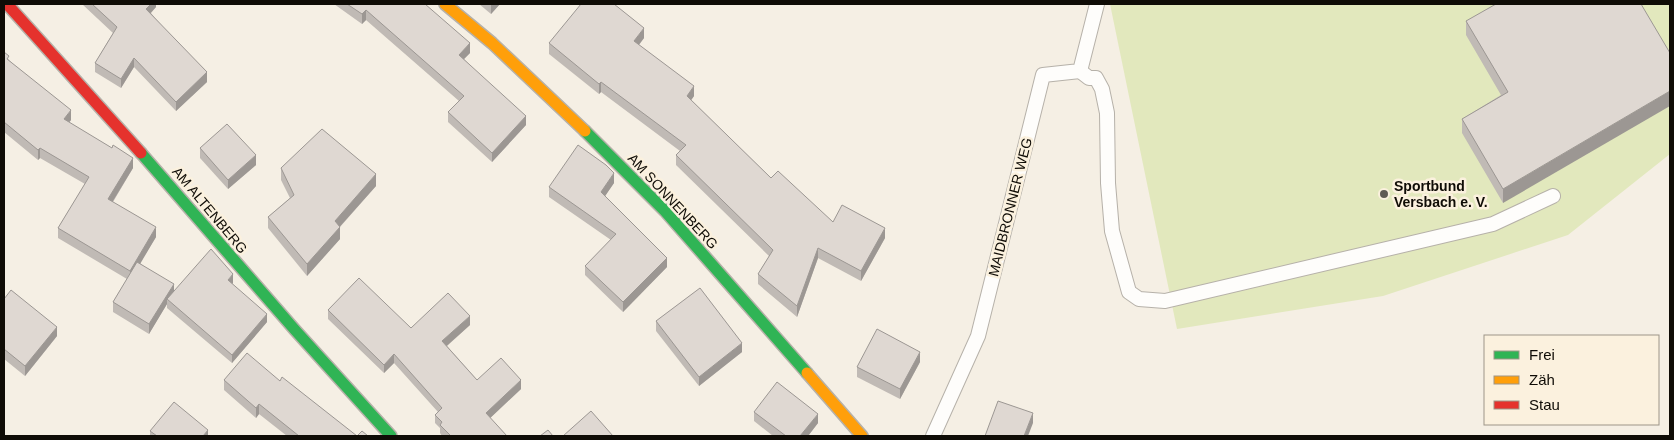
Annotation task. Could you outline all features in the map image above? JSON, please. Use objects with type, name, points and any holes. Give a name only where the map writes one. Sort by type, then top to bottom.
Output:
[{"type":"street","name":"AM ALTENBERG","points":[[7,4],[110,117],[233,260],[391,436]]},
{"type":"street","name":"AM SONNENBERG","points":[[445,4],[492,43],[579,125],[665,211],[862,436]]},
{"type":"lane","points":[[1097,4],[1080,71],[1089,78],[1096,78],[1102,90],[1107,112],[1108,183],[1112,231],[1129,292],[1139,299],[1165,301],[1493,224],[1553,196]]},
{"type":"lane","name":"MAIDBRONNER WEG","points":[[933,436],[978,336],[1043,75],[1080,71]]},
{"type":"green space","name":"Sportbund Versbach e. V.","points":[[1110,4],[1670,4],[1670,154],[1568,235],[1383,296],[1177,329]]},
{"type":"building","points":[[92,4],[151,4],[146,9],[207,72],[176,102],[134,58],[121,79],[95,63],[117,27]]},
{"type":"building","points":[[347,4],[425,4],[470,43],[459,55],[526,116],[492,153],[448,112],[464,96],[366,10],[362,14]]},
{"type":"building","points":[[581,4],[614,4],[644,28],[634,41],[694,86],[687,96],[771,178],[778,171],[833,222],[842,205],[885,228],[861,271],[818,248],[797,306],[758,274],[773,250],[676,155],[686,145],[601,82],[599,84],[549,43]]},
{"type":"building","points":[[1496,4],[1641,4],[1670,53],[1670,91],[1503,189],[1462,119],[1508,92],[1466,21]]},
{"type":"building","points":[[4,52],[9,56],[7,59],[71,110],[64,119],[112,148],[113,145],[133,158],[108,199],[156,227],[130,271],[58,228],[89,177],[40,148],[38,150],[4,122]]},
{"type":"building","points":[[227,124],[256,155],[228,180],[200,148]]},
{"type":"building","points":[[322,129],[376,174],[335,221],[340,227],[307,264],[268,217],[294,195],[281,168]]},
{"type":"building","points":[[578,145],[614,173],[601,192],[667,258],[623,302],[585,266],[616,234],[549,187]]},
{"type":"building","points":[[211,249],[233,274],[228,280],[267,314],[232,355],[167,299]]},
{"type":"building","points":[[137,262],[174,284],[149,324],[113,302]]},
{"type":"building","points":[[359,278],[411,328],[448,293],[470,316],[442,341],[477,380],[501,358],[521,380],[486,413],[507,436],[451,436],[440,425],[442,422],[435,415],[442,408],[394,354],[384,365],[328,310]]},
{"type":"building","points":[[700,288],[742,343],[699,377],[656,321]]},
{"type":"building","points":[[11,290],[57,327],[25,366],[4,349],[4,299]]},
{"type":"building","points":[[877,329],[920,352],[900,389],[857,367]]},
{"type":"building","points":[[247,353],[280,381],[282,377],[357,436],[299,436],[259,404],[256,408],[224,380]]},
{"type":"building","points":[[777,382],[818,414],[800,436],[786,436],[754,412]]},
{"type":"building","points":[[998,401],[1033,413],[1024,436],[985,436]]},
{"type":"building","points":[[174,402],[208,430],[203,436],[157,436],[150,431]]},
{"type":"building","points":[[591,411],[613,436],[563,436]]},
{"type":"building","points":[[548,430],[553,436],[540,436]]},
{"type":"building","points":[[362,431],[368,436],[357,436]]},
{"type":"traffic: fast","points":[[585,131],[665,211],[807,373]]},
{"type":"traffic: fast","points":[[141,153],[295,330],[391,436]]},
{"type":"traffic: slow","points":[[445,4],[492,43],[585,131]]},
{"type":"traffic: slow","points":[[807,373],[862,436]]},
{"type":"traffic: jam","points":[[7,4],[141,153]]},
{"type":"place","name":"Sportbund Versbach e. V.","points":[[1384,194]]}]
